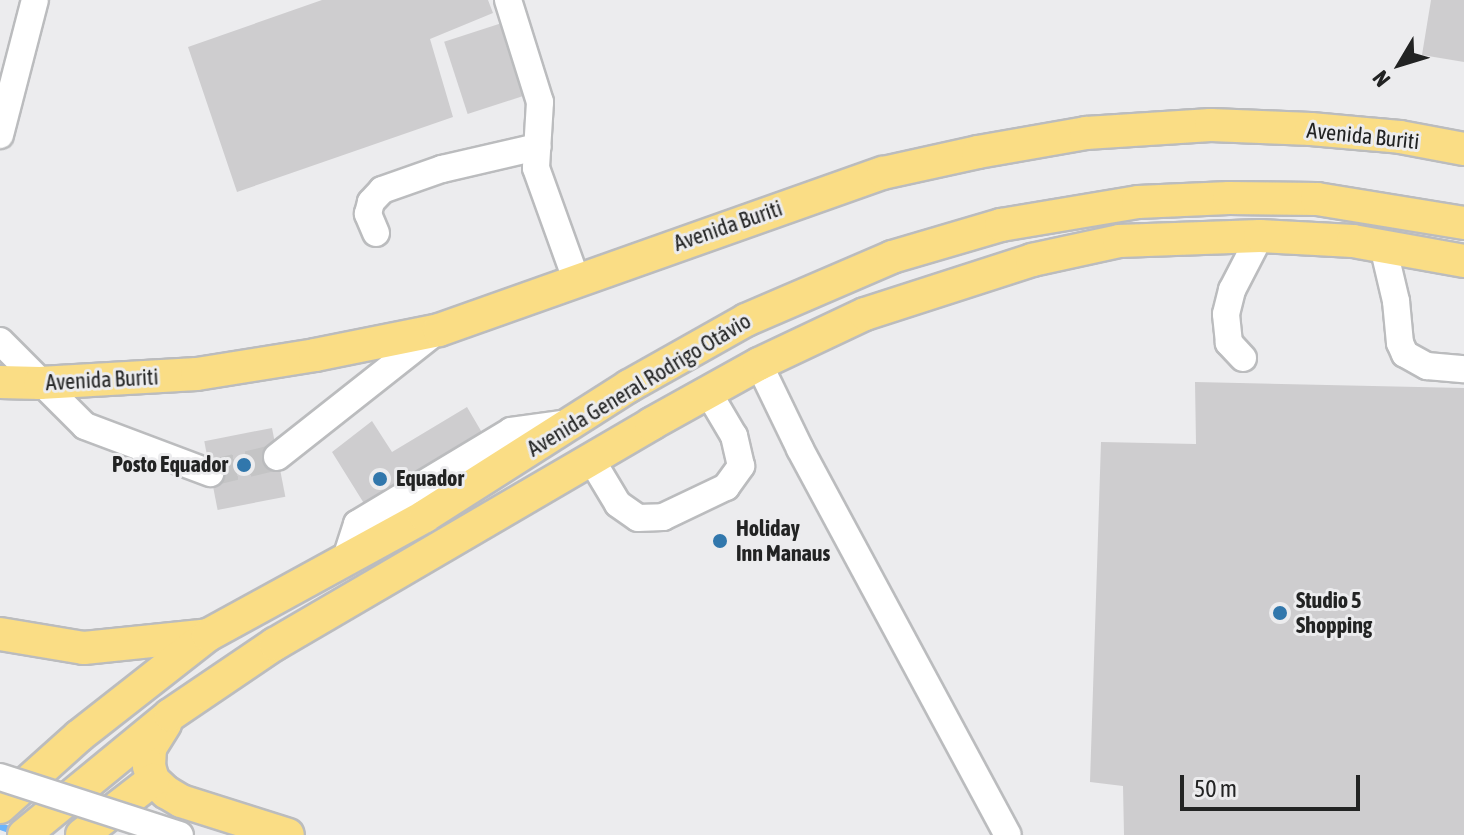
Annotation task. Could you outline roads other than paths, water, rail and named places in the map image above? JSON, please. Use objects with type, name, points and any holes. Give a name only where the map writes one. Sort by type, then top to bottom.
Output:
[{"type":"main road","name":"Avenida Buriti","points":[[0,382],[40,383],[197,374],[439,330],[883,173],[1086,133],[1211,125],[1311,129],[1400,137],[1464,149]]},
{"type":"main road","name":"Avenida General Rodrigo Otávio","points":[[4,793],[208,635],[425,516],[629,386],[746,320],[892,257],[1001,225],[1138,202],[1229,198],[1317,199],[1464,223]]},
{"type":"main road","name":"Avenida General Rodrigo Otávio","points":[[24,835],[170,715],[275,644],[708,392],[865,314],[1032,260],[1119,241],[1260,236],[1383,246],[1464,261]]},
{"type":"main road","points":[[0,634],[84,648],[208,635]]},
{"type":"main road","points":[[170,715],[150,748],[153,780],[181,801],[288,835]]},
{"type":"main road","points":[[92,826],[153,780]]},
{"type":"street","points":[[0,135],[35,0]]},
{"type":"street","points":[[508,0],[540,102],[536,168],[577,282]]},
{"type":"street","points":[[376,233],[368,214],[371,202],[382,190],[442,169],[537,147]]},
{"type":"street","points":[[1243,358],[1229,343],[1226,314],[1232,290],[1260,236]]},
{"type":"street","points":[[1383,246],[1396,301],[1400,343],[1405,354],[1427,366],[1464,369]]},
{"type":"street","points":[[277,457],[439,330]]},
{"type":"street","points":[[0,341],[85,426],[210,473]]},
{"type":"street","points":[[759,364],[800,449],[1008,835]]},
{"type":"street","points":[[591,459],[618,504],[638,518],[663,517],[726,487],[741,466],[734,436],[708,392]]},
{"type":"street","points":[[4,793],[180,835]]},
{"type":"waterway","points":[[0,826],[17,832]]},
{"type":"tunnel","points":[[210,473],[277,457]]},
{"type":"place","name":"Posto Equador","points":[[244,465]]},
{"type":"place","name":"Equador","points":[[380,479]]},
{"type":"place","name":"Holiday Inn Manaus","points":[[720,541]]},
{"type":"place","name":"Studio 5 Shopping","points":[[1280,613]]}]
